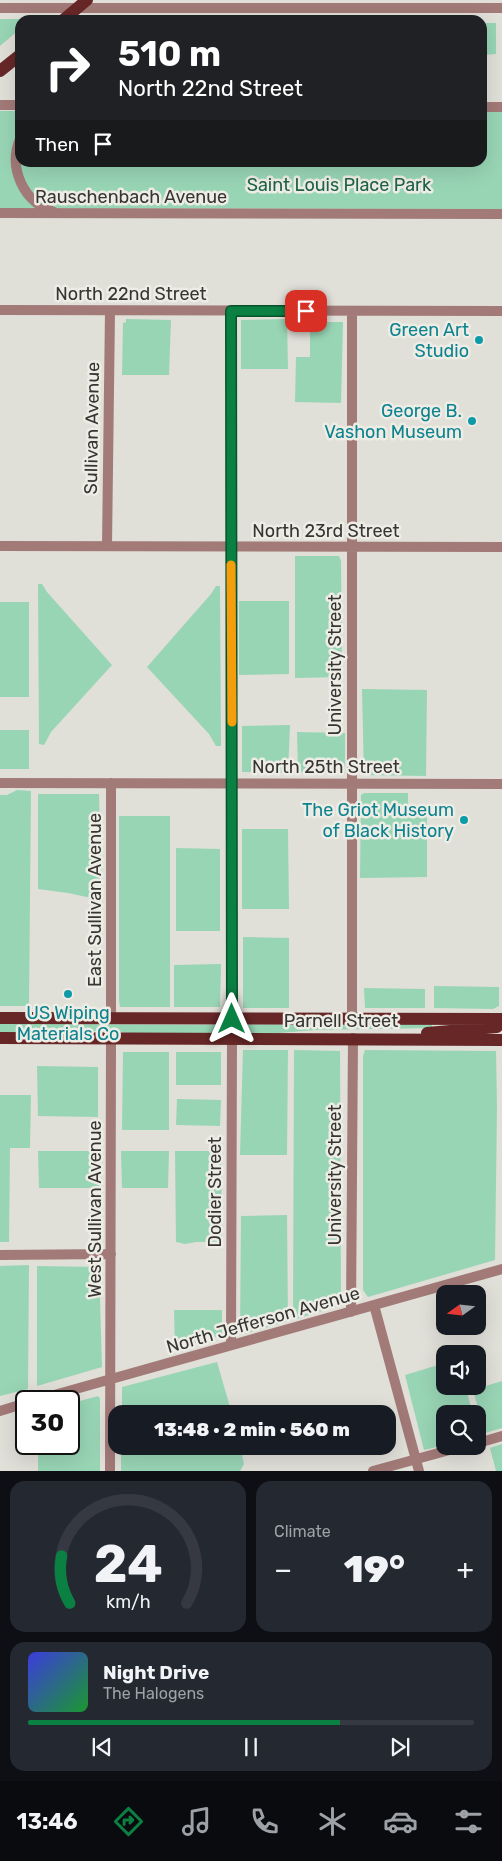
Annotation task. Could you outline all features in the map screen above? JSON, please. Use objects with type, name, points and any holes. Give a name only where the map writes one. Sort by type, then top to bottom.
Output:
[{"type":"main road","points":[[69,15],[82,4]]},
{"type":"main road","points":[[0,71],[15,59]]},
{"type":"main road","name":"Parnell Street","points":[[0,1018],[502,1020]]},
{"type":"main road","points":[[398,1038],[452,1030],[502,1027]]},
{"type":"main road","name":"Parnell Street","points":[[0,1038],[398,1038],[502,1040]]},
{"type":"street","points":[[0,8],[82,4],[358,4],[502,8]]},
{"type":"street","points":[[0,106],[15,105]]},
{"type":"street","points":[[487,107],[502,107]]},
{"type":"street","points":[[16,167],[20,182],[38,203],[58,213]]},
{"type":"street","name":"Rauschenbach Avenue","points":[[0,213],[502,214]]},
{"type":"street","name":"North 22nd Street","points":[[0,310],[502,311]]},
{"type":"street","name":"Sullivan Avenue","points":[[107,546],[110,310]]},
{"type":"street","points":[[231,311],[232,1019]]},
{"type":"street","name":"University Street","points":[[352,311],[352,1019]]},
{"type":"street","name":"North 23rd Street","points":[[0,546],[502,547]]},
{"type":"street","name":"North 25th Street","points":[[0,782],[502,784]]},
{"type":"street","name":"East Sullivan Avenue","points":[[111,783],[111,1018]]},
{"type":"street","name":"West Sullivan Avenue","points":[[111,1038],[111,1380]]},
{"type":"street","name":"Dodier Street","points":[[231,1345],[232,1038]]},
{"type":"street","name":"University Street","points":[[351,1312],[353,1038]]},
{"type":"street","points":[[0,1254],[111,1254]]},
{"type":"street","name":"North Jefferson Avenue","points":[[74,1390],[502,1269]]},
{"type":"street","points":[[374,1305],[419,1471]]},
{"type":"street","points":[[110,1471],[111,1380]]},
{"type":"street","points":[[0,1411],[15,1406]]},
{"type":"street","points":[[486,1441],[502,1436]]},
{"type":"street","points":[[373,1471],[436,1454]]},
{"type":"green space","points":[[0,19],[15,19],[15,33],[0,46]]},
{"type":"green space","points":[[487,23],[496,23],[496,54],[487,55]]},
{"type":"green space","name":"Saint Louis Place Park","points":[[0,111],[15,111],[15,167],[487,167],[487,112],[502,112],[502,209],[0,208]]},
{"type":"green space","points":[[126,319],[171,320],[169,375],[122,375],[123,323],[126,322]]},
{"type":"green space","points":[[287,319],[288,369],[241,369],[241,320]]},
{"type":"green space","points":[[310,322],[343,322],[341,403],[295,402],[296,357],[310,357]]},
{"type":"green space","points":[[295,556],[339,556],[341,561],[342,677],[295,678]]},
{"type":"green space","points":[[38,584],[42,584],[112,665],[51,732],[44,745],[39,744]]},
{"type":"green space","points":[[216,586],[220,586],[221,746],[216,746],[209,734],[147,667]]},
{"type":"green space","points":[[239,601],[289,601],[289,674],[239,675]]},
{"type":"green space","points":[[0,602],[29,602],[29,697],[0,697]]},
{"type":"green space","points":[[362,689],[427,690],[426,776],[364,775]]},
{"type":"green space","points":[[290,725],[288,773],[242,772],[242,726]]},
{"type":"green space","points":[[0,730],[29,730],[29,769],[0,769]]},
{"type":"green space","points":[[297,732],[345,733],[345,774],[298,772]]},
{"type":"green space","points":[[17,790],[31,791],[29,1004],[25,1006],[0,1006],[0,795],[7,795]]},
{"type":"green space","points":[[364,793],[408,793],[408,815],[427,816],[427,877],[360,878],[361,795]]},
{"type":"green space","points":[[38,794],[99,794],[100,881],[96,899],[38,889]]},
{"type":"green space","points":[[119,816],[170,816],[170,1007],[120,1007]]},
{"type":"green space","points":[[242,829],[288,829],[289,909],[242,909]]},
{"type":"green space","points":[[176,848],[220,849],[220,931],[176,931]]},
{"type":"green space","points":[[243,937],[289,938],[289,1008],[243,1008]]},
{"type":"green space","points":[[221,964],[220,1007],[174,1007],[174,965]]},
{"type":"green space","points":[[434,986],[499,987],[499,1006],[493,1009],[434,1008]]},
{"type":"green space","points":[[364,988],[425,989],[425,1008],[365,1008]]},
{"type":"green space","points":[[0,1023],[162,1025],[432,1024],[432,1028],[315,1030],[268,1034],[101,1031],[0,1033]]},
{"type":"green space","points":[[243,1050],[288,1050],[287,1155],[240,1155]]},
{"type":"green space","points":[[294,1050],[340,1051],[341,1305],[293,1320]]},
{"type":"green space","points":[[365,1050],[496,1051],[497,1107],[495,1260],[368,1297],[363,1290],[363,1056]]},
{"type":"green space","points":[[123,1052],[169,1052],[169,1130],[122,1130]]},
{"type":"green space","points":[[176,1052],[221,1052],[221,1085],[176,1085]]},
{"type":"green space","points":[[37,1066],[98,1067],[98,1117],[38,1116]]},
{"type":"green space","points":[[0,1095],[31,1095],[30,1148],[10,1148],[9,1242],[0,1242]]},
{"type":"green space","points":[[177,1099],[221,1100],[220,1126],[176,1125]]},
{"type":"green space","points":[[38,1151],[99,1151],[100,1188],[39,1188]]},
{"type":"green space","points":[[121,1151],[169,1151],[168,1188],[122,1188]]},
{"type":"green space","points":[[175,1151],[221,1151],[222,1242],[185,1244],[176,1242]]},
{"type":"green space","points":[[287,1215],[288,1321],[240,1335],[241,1216]]},
{"type":"green space","points":[[29,1265],[28,1389],[15,1390],[15,1392],[0,1396],[0,1266]]},
{"type":"green space","points":[[37,1266],[99,1267],[102,1367],[37,1386]]},
{"type":"green space","points":[[174,1310],[222,1310],[222,1335],[175,1349]]},
{"type":"green space","points":[[217,1362],[229,1405],[122,1405],[122,1387]]},
{"type":"green space","points":[[436,1366],[436,1395],[468,1395],[470,1405],[436,1405],[436,1447],[424,1450],[405,1375]]},
{"type":"green space","points":[[502,1381],[502,1428],[486,1433],[486,1405],[477,1405],[474,1395],[486,1395],[486,1386]]},
{"type":"green space","points":[[98,1396],[100,1398],[100,1471],[38,1471],[38,1455],[80,1455],[80,1401]]},
{"type":"green space","points":[[502,1444],[502,1471],[496,1471],[490,1448]]},
{"type":"green space","points":[[121,1455],[242,1455],[244,1464],[240,1471],[121,1471]]},
{"type":"slow traffic","points":[[231,565],[232,722]]},
{"type":"place","name":"Green Art Studio","points":[[479,340]]},
{"type":"place","name":"George B. Vashon Museum","points":[[472,421]]},
{"type":"place","name":"The Griot Museum of Black History","points":[[464,820]]},
{"type":"place","name":"US Wiping Materials Co","points":[[68,994]]},
{"type":"route","points":[[232,1019],[231,311],[306,311]]}]
